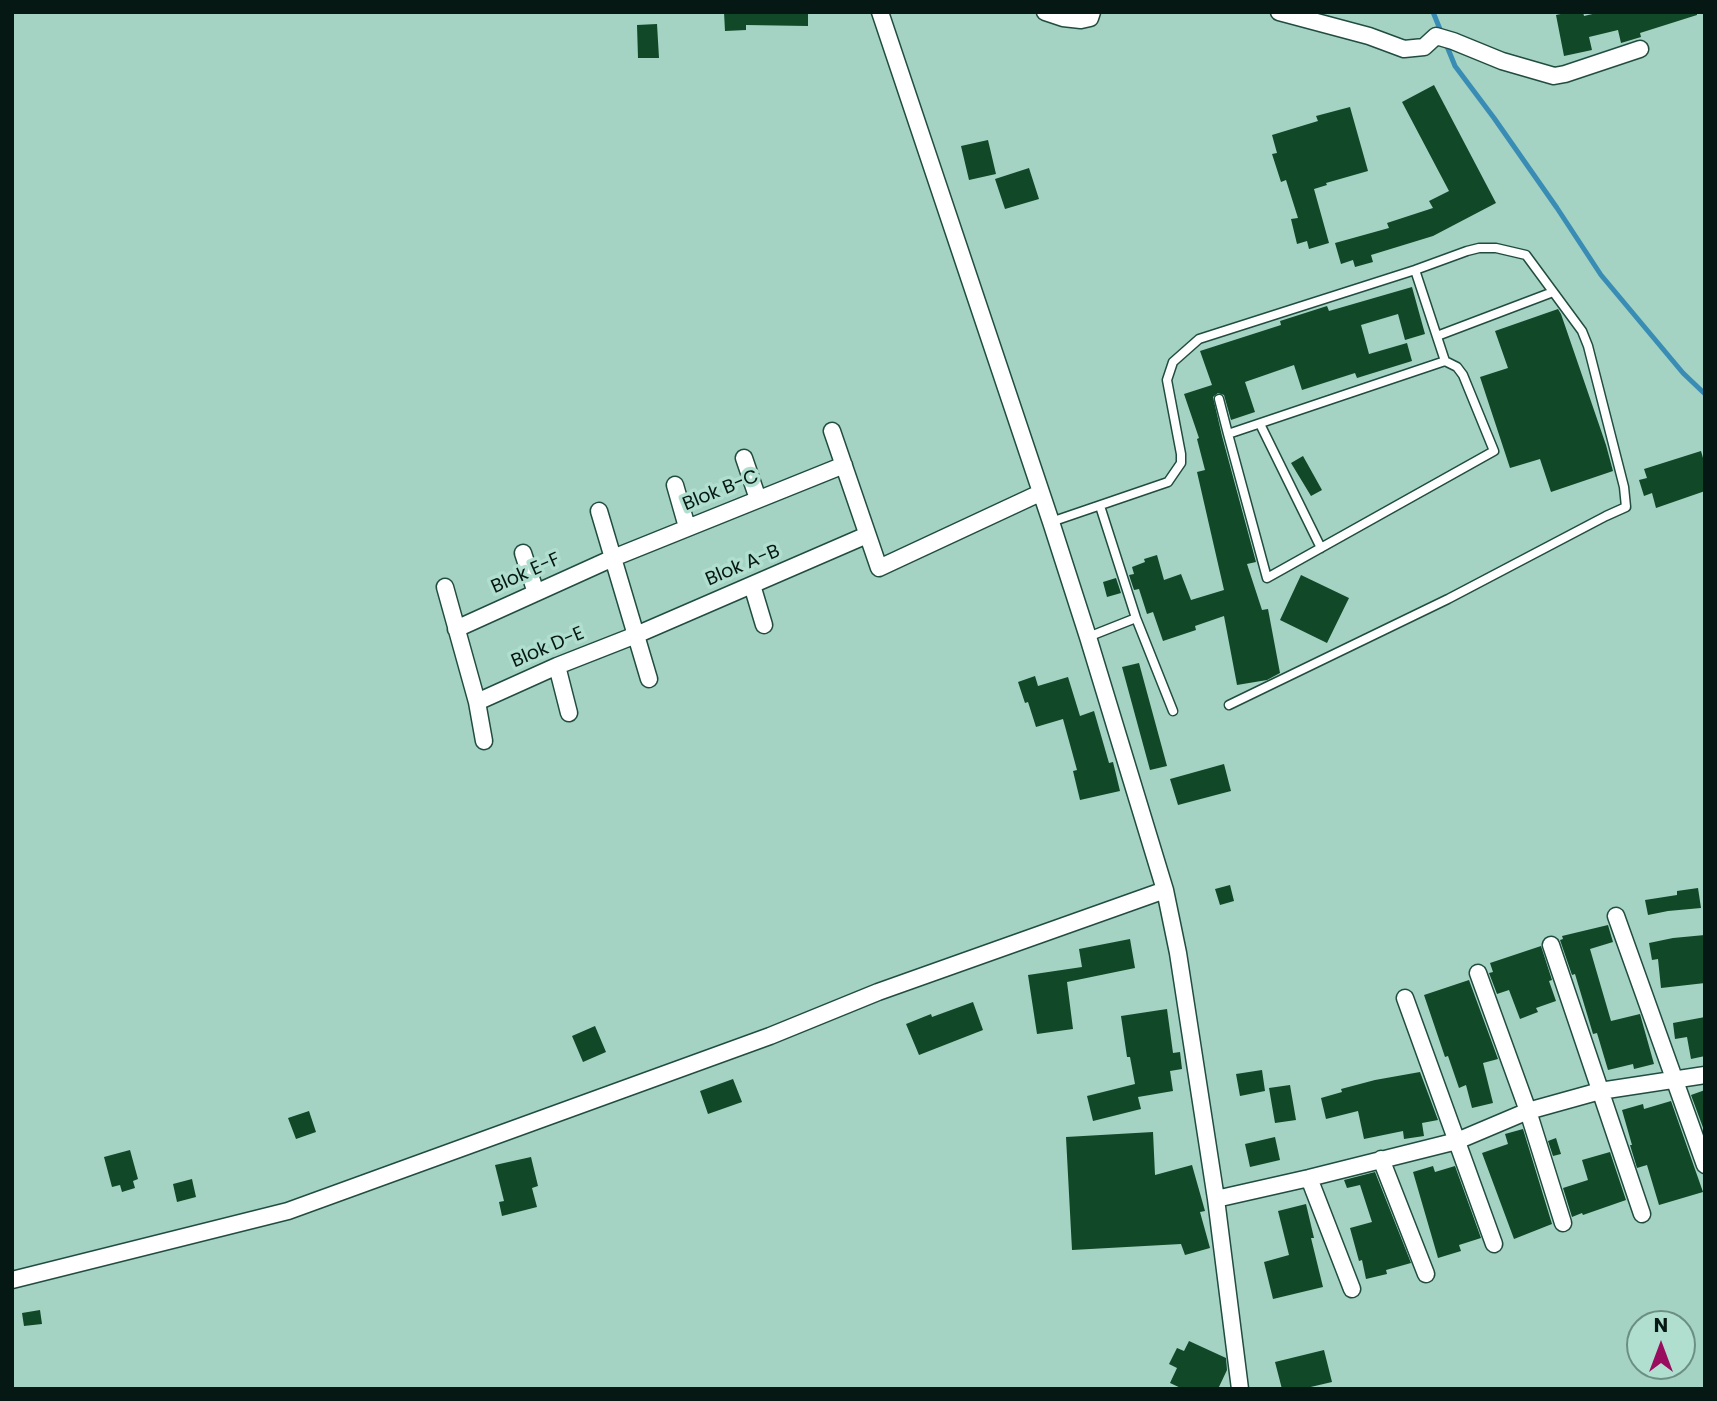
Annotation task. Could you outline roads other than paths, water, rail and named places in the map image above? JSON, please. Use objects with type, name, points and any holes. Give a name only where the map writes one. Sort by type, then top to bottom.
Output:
[{"type":"street","points":[[880,12],[1051,522],[1165,890],[1178,953],[1216,1199],[1240,1389]]},
{"type":"street","points":[[1045,12],[1081,20],[1090,18],[1092,12]]},
{"type":"street","points":[[1279,12],[1369,36],[1404,49],[1424,47],[1436,36],[1502,61],[1554,76],[1640,49]]},
{"type":"street","points":[[832,430],[879,568],[1040,493]]},
{"type":"street","points":[[744,458],[758,499]]},
{"type":"street","name":"Blok B-C","points":[[614,558],[844,465]]},
{"type":"street","points":[[676,485],[687,527]]},
{"type":"street","points":[[599,511],[649,679]]},
{"type":"street","name":"Blok A-B","points":[[636,635],[867,535]]},
{"type":"street","points":[[523,553],[536,593]]},
{"type":"street","name":"Blok E-F","points":[[456,629],[614,558]]},
{"type":"street","points":[[752,585],[764,625]]},
{"type":"street","points":[[445,587],[477,702],[484,741]]},
{"type":"street","name":"Blok D-E","points":[[477,702],[556,666],[636,635]]},
{"type":"street","points":[[556,666],[569,713]]},
{"type":"street","points":[[12,1280],[288,1211],[770,1036],[878,992],[1165,890]]},
{"type":"street","points":[[1616,916],[1705,1165]]},
{"type":"street","points":[[1551,945],[1642,1214]]},
{"type":"street","points":[[1478,973],[1528,1111],[1563,1223]]},
{"type":"street","points":[[1405,998],[1494,1244]]},
{"type":"street","points":[[1216,1199],[1457,1140],[1528,1111],[1600,1091],[1705,1075]]},
{"type":"street","points":[[1381,1159],[1426,1274]]},
{"type":"street","points":[[1309,1178],[1352,1289]]},
{"type":"lane","points":[[1051,522],[1168,482],[1181,463],[1181,454],[1167,380],[1173,362],[1199,339],[1466,251],[1496,248],[1526,255],[1582,331],[1588,346],[1624,486],[1626,507],[1448,599],[1229,705]]},
{"type":"lane","points":[[1415,270],[1445,361]]},
{"type":"lane","points":[[1437,336],[1553,292]]},
{"type":"lane","points":[[1219,399],[1228,434],[1267,578],[1494,451],[1464,375],[1457,367],[1445,361],[1228,434]]},
{"type":"lane","points":[[1260,424],[1321,548]]},
{"type":"lane","points":[[1100,506],[1136,618],[1173,711]]},
{"type":"lane","points":[[1088,637],[1136,618]]},
{"type":"waterway","points":[[1433,12],[1455,66],[1557,208],[1601,275],[1683,373],[1705,394]]}]
